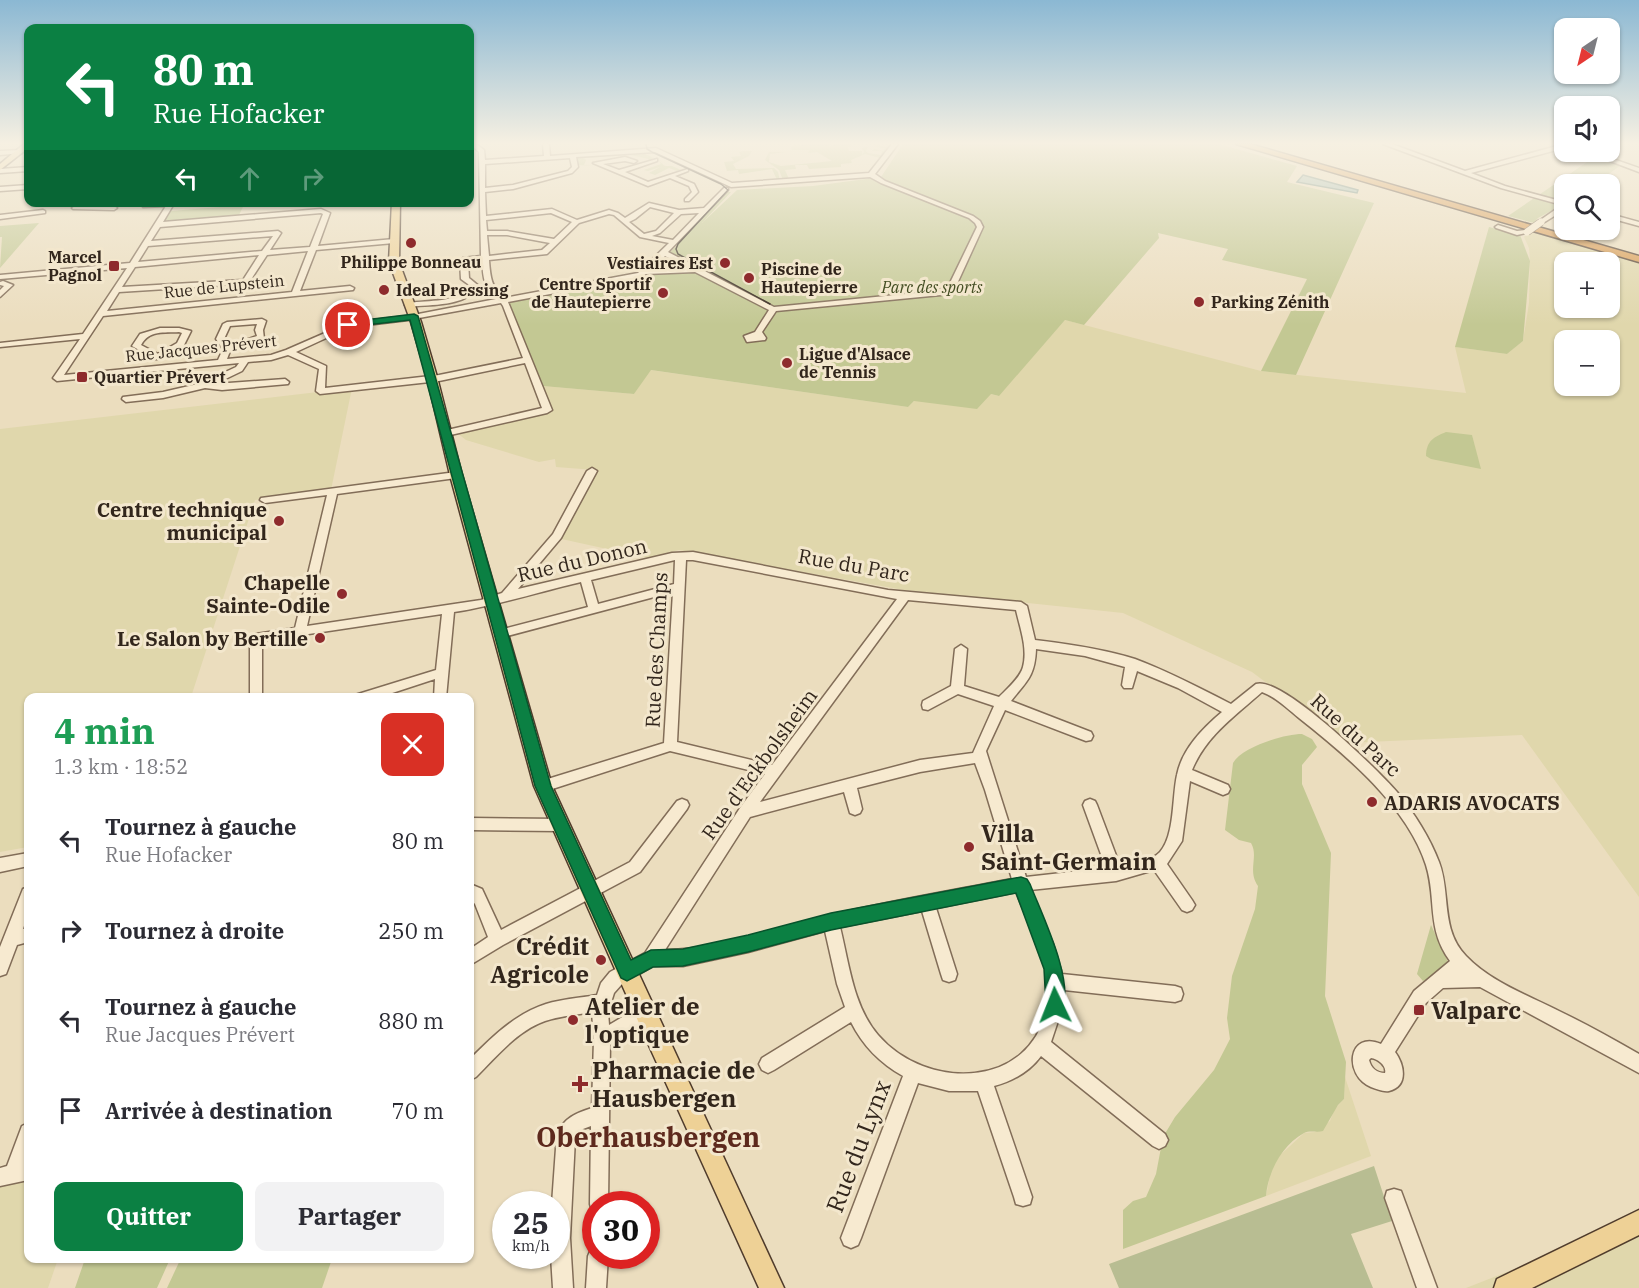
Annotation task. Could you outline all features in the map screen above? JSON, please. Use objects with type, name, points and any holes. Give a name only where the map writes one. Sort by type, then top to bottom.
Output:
[{"type":"highway","points":[[1451,204],[1639,257]]},
{"type":"highway","points":[[1457,204],[1639,257]]},
{"type":"main road","points":[[396,207],[394,262],[412,311],[432,379],[456,475],[499,599],[500,634],[543,786],[771,1288]]},
{"type":"main road","points":[[1506,1288],[1639,1222]]},
{"type":"street","points":[[446,433],[547,410],[501,298],[493,293],[487,278],[483,204]]},
{"type":"street","points":[[645,272],[713,204]]},
{"type":"street","points":[[664,253],[773,309],[945,291],[952,286],[980,227],[975,219],[941,204]]},
{"type":"street","points":[[624,221],[633,218],[649,205],[679,212],[707,210]]},
{"type":"street","points":[[22,214],[28,207]]},
{"type":"street","points":[[0,345],[84,336],[117,290],[169,207]]},
{"type":"street","points":[[291,214],[294,207]]},
{"type":"street","points":[[75,208],[114,208]]},
{"type":"street","points":[[483,218],[552,211],[577,222]]},
{"type":"street","points":[[0,217],[43,212]]},
{"type":"street","points":[[412,311],[471,293],[476,287],[466,280],[464,262],[472,258],[487,262],[542,253],[577,222],[609,212],[615,214],[642,236],[675,242]]},
{"type":"street","points":[[642,236],[658,232],[679,212]]},
{"type":"street","points":[[157,225],[327,213],[295,294]]},
{"type":"street","points":[[1498,227],[1517,233],[1527,232],[1554,213]]},
{"type":"street","points":[[1620,219],[1639,224]]},
{"type":"street","points":[[117,290],[244,283],[278,233],[145,244]]},
{"type":"street","points":[[484,233],[512,234],[556,242]]},
{"type":"street","points":[[1,281],[10,276],[394,241]]},
{"type":"street","points":[[678,270],[684,263]]},
{"type":"street","points":[[412,311],[636,276],[645,272],[678,270],[701,272]]},
{"type":"street","points":[[0,295],[9,285],[1,281]]},
{"type":"street","name":"Rue de Lupstein","points":[[101,314],[350,288]]},
{"type":"street","points":[[757,334],[773,309]]},
{"type":"street","name":"Rue Jacques Prévert","points":[[84,336],[57,378],[245,360],[289,352],[345,326],[412,311]]},
{"type":"street","points":[[220,362],[227,349],[261,337],[259,330],[262,321],[226,324],[220,339],[227,349]]},
{"type":"street","points":[[186,330],[180,345],[158,357],[136,346],[140,336],[152,332],[186,330]]},
{"type":"street","points":[[289,352],[323,368],[320,392],[432,379],[527,360]]},
{"type":"street","points":[[155,368],[160,360],[158,357]]},
{"type":"street","points":[[126,399],[163,395],[205,385],[239,369],[245,360]]},
{"type":"street","points":[[205,385],[222,387],[285,382]]},
{"type":"street","points":[[499,599],[557,537],[592,471]]},
{"type":"street","points":[[265,500],[456,475]]},
{"type":"street","points":[[300,631],[333,491]]},
{"type":"street","name":"Rue du Donon","points":[[256,693],[256,638],[448,610],[681,556]]},
{"type":"street","name":"Rue des Champs","points":[[670,746],[681,556]]},
{"type":"street","name":"Rue du Parc","points":[[681,556],[693,556],[905,596],[1021,606],[1030,644]]},
{"type":"street","points":[[585,578],[594,609]]},
{"type":"street","points":[[500,634],[680,586]]},
{"type":"street","name":"Rue d'Eckbolsheim","points":[[651,958],[745,812],[905,596]]},
{"type":"street","points":[[440,693],[448,610]]},
{"type":"street","points":[[599,1191],[602,1039],[600,1023],[602,1002],[610,984],[651,958],[683,958],[831,922],[1021,884],[1116,874],[1143,868],[1157,862],[1169,852],[1175,841],[1184,773],[1188,761],[1202,739],[1232,711],[1182,683],[1132,663],[1089,651],[1030,644],[1028,672],[1002,703],[980,746],[980,757],[1021,884],[1048,954],[1055,981],[1053,1016],[1041,1044],[1022,1064],[999,1078],[984,1082],[955,1084],[913,1073],[898,1065],[879,1049],[865,1031],[854,1011],[831,922]]},
{"type":"street","points":[[957,689],[961,649]]},
{"type":"street","points":[[1128,686],[1132,663]]},
{"type":"street","points":[[375,693],[441,673]]},
{"type":"street","name":"Rue du Parc","points":[[1232,711],[1257,689],[1264,687],[1333,738],[1368,770],[1403,811],[1432,862],[1438,884],[1440,925],[1449,946],[1461,962],[1481,979],[1594,1038],[1639,1065]]},
{"type":"street","points":[[928,705],[957,689],[1002,703],[1086,736]]},
{"type":"street","points":[[543,786],[670,746],[775,771]]},
{"type":"street","points":[[745,812],[920,766],[980,757]]},
{"type":"street","points":[[1184,773],[1223,789]]},
{"type":"street","points":[[849,785],[855,809]]},
{"type":"street","points":[[474,955],[497,940],[635,867],[682,805]]},
{"type":"street","points":[[1090,805],[1116,874]]},
{"type":"street","points":[[474,824],[560,825]]},
{"type":"street","points":[[0,865],[24,861]]},
{"type":"street","points":[[1157,862],[1187,905]]},
{"type":"street","points":[[474,893],[481,900],[497,940]]},
{"type":"street","points":[[927,903],[950,974]]},
{"type":"street","points":[[0,968],[24,905]]},
{"type":"street","points":[[12,938],[24,936]]},
{"type":"street","points":[[1384,1054],[1420,997],[1461,962]]},
{"type":"street","name":"Rue du Parc","points":[[1439,980],[1481,979]]},
{"type":"street","points":[[1055,981],[1175,994]]},
{"type":"street","points":[[474,1067],[501,1040],[531,1018],[546,1012],[602,1002]]},
{"type":"street","points":[[768,1064],[854,1011]]},
{"type":"street","points":[[602,1039],[644,1012]]},
{"type":"street","name":"Rue du Parc","points":[[1594,1038],[1639,1054]]},
{"type":"street","points":[[1041,1044],[1158,1140]]},
{"type":"street","name":"Rue du Lynx","points":[[851,1238],[913,1073]]},
{"type":"street","points":[[984,1082],[1023,1197]]},
{"type":"street","points":[[563,1288],[562,1176],[569,1129],[577,1122],[600,1114]]},
{"type":"street","points":[[14,1174],[24,1144]]},
{"type":"street","points":[[1394,1198],[1427,1288]]},
{"type":"street","points":[[596,1288],[597,1269]]},
{"type":"shaded area","points":[[1532,230],[1554,236],[1554,240],[1567,240],[1608,252],[1554,252],[1554,318],[1620,318],[1620,255],[1639,261],[1639,897],[1522,735],[1346,743],[1252,672],[1123,613],[904,590],[679,550],[648,558],[557,538],[595,470],[556,467],[555,459],[539,462],[466,440],[457,433],[549,411],[543,386],[634,394],[650,370],[908,407],[938,379],[998,396],[1065,320],[1261,371],[1466,393],[1455,347],[1507,354],[1523,341],[1529,303],[1529,248],[1524,237]]},
{"type":"shaded area","points":[[352,388],[331,490],[255,500],[192,693],[24,693],[24,848],[0,852],[0,429]]},
{"type":"shaded area","points":[[1345,1077],[1371,1156],[1266,1196],[1271,1170],[1277,1158],[1304,1133],[1315,1132],[1330,1121],[1334,1110],[1344,1099]]},
{"type":"shaded area","points":[[24,1180],[24,1263],[57,1263],[48,1288],[0,1288],[0,1185]]},
{"type":"shaded area","points":[[1639,1220],[1639,1288],[1466,1288]]},
{"type":"green space","name":"Parc des sports","points":[[714,204],[720,204],[702,223],[722,204],[1373,204],[1296,375],[1261,371],[1307,279],[1222,260],[1228,249],[1158,233],[1159,238],[1084,325],[1065,320],[999,396],[991,394],[977,409],[914,401],[908,407],[651,370],[634,394],[543,386],[508,303],[647,273],[678,245],[676,244]]},
{"type":"green space","points":[[1525,204],[1554,204],[1554,209],[1538,218],[1534,223],[1508,216]]},
{"type":"green space","points":[[243,207],[238,217],[164,222],[171,211]]},
{"type":"green space","points":[[39,223],[0,268],[2,237],[0,237],[0,226]]},
{"type":"green space","points":[[1489,227],[1520,235],[1530,261],[1523,341],[1507,354],[1455,347]]},
{"type":"green space","points":[[1446,432],[1472,435],[1481,469],[1426,456],[1427,447],[1432,440]]},
{"type":"green space","points":[[1302,734],[1312,739],[1317,747],[1302,765],[1302,784],[1331,853],[1325,996],[1346,1062],[1344,1099],[1323,1131],[1304,1133],[1283,1152],[1273,1169],[1266,1196],[1123,1249],[1123,1210],[1133,1201],[1146,1197],[1156,1174],[1163,1137],[1175,1117],[1214,1070],[1230,1039],[1227,1018],[1232,976],[1255,909],[1258,886],[1253,874],[1254,853],[1251,843],[1239,840],[1225,830],[1233,763],[1254,747],[1285,736]]},
{"type":"green space","points":[[1431,925],[1448,962],[1442,972],[1423,981],[1417,974]]},
{"type":"green space","points":[[1374,1166],[1392,1221],[1351,1234],[1373,1288],[1119,1288],[1109,1264]]},
{"type":"green space","points":[[83,1263],[168,1263],[157,1288],[75,1288]]},
{"type":"green space","points":[[179,1263],[331,1263],[322,1288],[167,1288]]},
{"type":"tram line","points":[[715,204],[678,244],[676,249],[678,254],[770,304]]},
{"type":"place","name":"Philippe Bonneau","points":[[411,243]]},
{"type":"place","name":"Vestiaires Est","points":[[725,263]]},
{"type":"place","name":"Marcel Pagnol","points":[[114,266]]},
{"type":"place","name":"Piscine de Hautepierre","points":[[749,278]]},
{"type":"place","name":"Ideal Pressing","points":[[384,290]]},
{"type":"place","name":"Centre Sportif de Hautepierre","points":[[663,293]]},
{"type":"place","name":"Parking Zénith","points":[[1199,302]]},
{"type":"place","name":"Ligue d'Alsace de Tennis","points":[[787,363]]},
{"type":"place","name":"Quartier Prévert","points":[[82,377]]},
{"type":"place","name":"Centre technique municipal","points":[[279,521]]},
{"type":"place","name":"Chapelle Sainte-Odile","points":[[342,594]]},
{"type":"place","name":"Le Salon by Bertille","points":[[320,638]]},
{"type":"place","name":"ADARIS AVOCATS","points":[[1372,802]]},
{"type":"place","name":"Villa Saint-Germain","points":[[969,847]]},
{"type":"place","name":"Crédit Agricole","points":[[601,960]]},
{"type":"place","name":"Valparc","points":[[1419,1010]]},
{"type":"place","name":"Atelier de l'optique","points":[[573,1020]]},
{"type":"place","name":"Pharmacie de Hausbergen","points":[[580,1084]]},
{"type":"district","name":"Oberhausbergen","points":[[648,1136]]},
{"type":"route","points":[[348,325],[414,316],[543,786],[627,972],[651,958],[683,958],[831,922],[1021,884],[1053,969],[1055,1005]]}]
